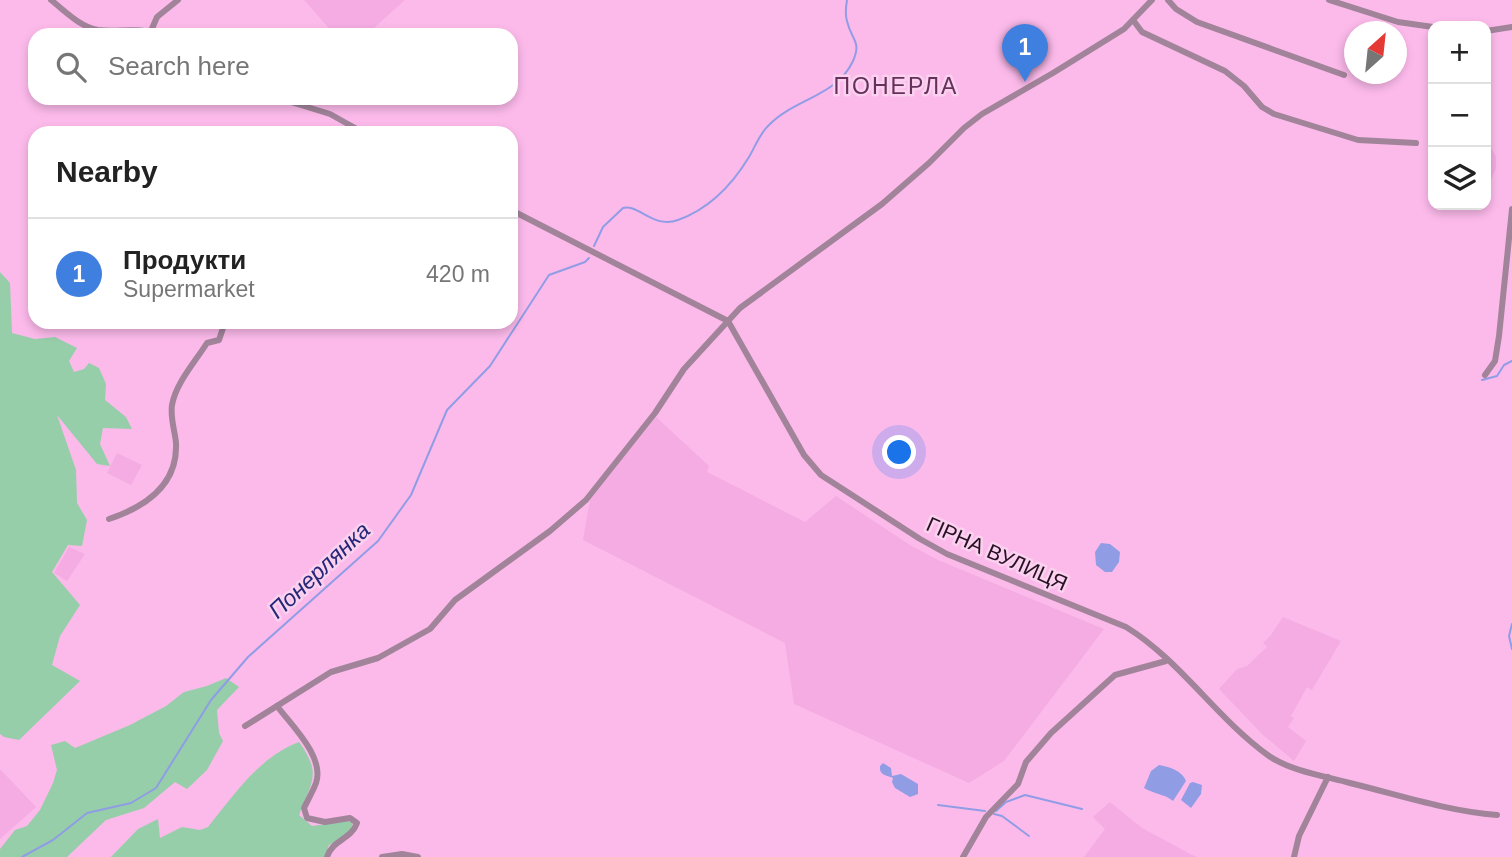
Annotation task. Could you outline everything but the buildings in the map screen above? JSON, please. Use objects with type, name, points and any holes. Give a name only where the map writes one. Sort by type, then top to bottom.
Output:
[{"type":"street","points":[[51,0],[83,24],[93,28]]},
{"type":"street","points":[[153,28],[158,17],[178,0]]},
{"type":"street","points":[[246,726],[331,672],[378,658],[430,629],[455,600],[586,500],[655,413],[684,369],[740,308],[882,204],[982,114],[1053,74],[1124,29],[1152,0]]},
{"type":"street","points":[[1168,0],[1176,9],[1197,22],[1344,75]]},
{"type":"street","points":[[1329,0],[1398,22],[1428,26]]},
{"type":"street","points":[[1133,20],[1142,32],[1226,71],[1267,111],[1358,140],[1416,143]]},
{"type":"street","points":[[1491,30],[1512,27]]},
{"type":"street","points":[[301,105],[330,114],[351,126]]},
{"type":"street","points":[[1485,375],[1495,361],[1512,209]]},
{"type":"street","points":[[518,214],[728,321]]},
{"type":"street","name":"ГІРНА ВУЛИЦЯ","points":[[728,321],[804,455],[821,475],[919,539],[947,554],[1126,628],[1145,639],[1233,726],[1270,757],[1282,763],[1460,811],[1497,815]]},
{"type":"street","points":[[109,519],[140,506],[153,497],[171,474],[176,448],[172,415],[176,394],[207,343],[219,340],[223,329]]},
{"type":"street","points":[[963,857],[986,817],[1018,784],[1026,762],[1051,733],[1115,675],[1166,661]]},
{"type":"street","points":[[277,706],[315,757],[317,782],[304,808],[307,818],[325,822],[350,818],[357,823],[350,835],[334,845],[327,857]]},
{"type":"street","points":[[1294,857],[1299,836],[1328,777]]},
{"type":"street","points":[[382,857],[418,857]]},
{"type":"shaded area","points":[[304,0],[405,0],[374,28],[329,28]]},
{"type":"shaded area","points":[[1491,148],[1496,157],[1491,179]]},
{"type":"shaded area","points":[[656,417],[709,466],[707,472],[805,522],[836,496],[910,545],[938,560],[1104,629],[1004,761],[969,783],[794,704],[785,643],[583,540],[590,500]]},
{"type":"shaded area","points":[[117,453],[142,465],[131,485],[107,473]]},
{"type":"shaded area","points":[[69,547],[85,554],[67,581],[54,573]]},
{"type":"shaded area","points":[[1283,617],[1341,641],[1312,690],[1307,687],[1291,716],[1294,718],[1288,727],[1306,741],[1294,761],[1263,735],[1219,689],[1237,669],[1247,666],[1267,647],[1263,643]]},
{"type":"shaded area","points":[[0,769],[36,807],[0,839]]},
{"type":"shaded area","points":[[1110,802],[1142,828],[1196,857],[1084,857],[1105,829],[1093,817]]},
{"type":"green space","points":[[0,272],[10,283],[12,333],[35,339],[55,337],[77,348],[69,361],[74,372],[84,369],[89,363],[99,368],[106,384],[105,400],[126,417],[132,429],[103,428],[100,444],[110,466],[97,464],[57,415],[76,470],[77,503],[87,520],[82,546],[68,545],[52,572],[80,605],[60,636],[52,665],[80,681],[19,740],[0,734]]},
{"type":"green space","points":[[226,678],[239,687],[217,710],[219,733],[223,741],[207,770],[187,789],[175,782],[144,808],[106,820],[67,857],[0,857],[0,849],[15,830],[27,826],[40,810],[53,783],[57,770],[51,745],[65,741],[75,748],[130,725],[166,706],[184,692]]},
{"type":"green space","points":[[299,742],[313,770],[311,785],[299,815],[312,826],[352,822],[353,828],[348,835],[329,845],[325,857],[111,857],[138,829],[158,819],[160,838],[182,827],[200,830],[208,827],[259,767]]},
{"type":"water","points":[[1101,543],[1110,544],[1120,552],[1119,562],[1112,572],[1105,572],[1096,565],[1095,552]]},
{"type":"water","points":[[883,763],[891,768],[892,776],[901,774],[918,784],[918,794],[910,797],[895,788],[893,778],[881,772],[880,766]]},
{"type":"water","points":[[1159,765],[1178,772],[1186,781],[1173,801],[1144,788],[1151,771]]},
{"type":"water","points":[[1193,782],[1202,785],[1201,794],[1191,808],[1181,800]]},
{"type":"waterway","name":"Понерлянка","points":[[594,246],[603,227],[623,208],[635,209],[654,219],[669,222],[710,203],[735,177],[769,125],[790,109],[837,82],[853,61],[856,49],[846,19],[847,0]]},
{"type":"waterway","name":"Понерлянка","points":[[518,323],[549,275],[585,262],[589,258]]},
{"type":"waterway","name":"Понерлянка","points":[[22,857],[53,840],[87,813],[131,803],[156,788],[211,700],[248,657],[378,541],[411,495],[447,410],[490,366],[514,329]]},
{"type":"waterway","points":[[1482,380],[1497,376],[1504,365],[1512,361]]},
{"type":"waterway","points":[[1512,624],[1509,636],[1512,649]]},
{"type":"waterway","points":[[996,811],[1006,802],[1025,795],[1082,809]]},
{"type":"waterway","points":[[938,805],[985,811]]},
{"type":"waterway","points":[[994,814],[1002,816],[1029,836]]},
{"type":"place","name":"Продукти","points":[[1025,82]]},
{"type":"district","name":"ПОНЕРЛА","points":[[896,86]]}]
